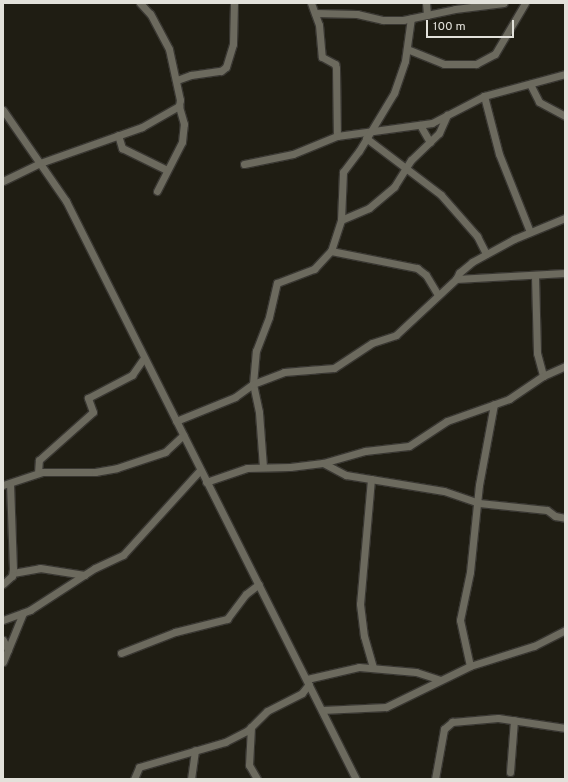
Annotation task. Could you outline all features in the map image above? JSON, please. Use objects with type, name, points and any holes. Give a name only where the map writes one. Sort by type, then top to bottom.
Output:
[{"type":"street","points":[[140,3],[150,14],[166,41],[180,100],[179,106],[184,132],[182,142],[157,191]]},
{"type":"street","points":[[176,80],[191,75],[221,71],[226,66],[233,44],[234,3]]},
{"type":"street","points":[[311,3],[319,25],[322,57],[334,64],[336,68],[337,136]]},
{"type":"street","points":[[426,3],[427,15]]},
{"type":"street","points":[[315,13],[357,14],[391,21],[504,3]]},
{"type":"street","points":[[407,49],[444,64],[476,64],[495,54],[505,41],[525,3]]},
{"type":"street","points":[[263,467],[259,412],[253,384],[256,352],[269,317],[277,283],[314,269],[331,251],[341,220],[343,172],[394,93],[407,49],[411,18]]},
{"type":"street","points":[[244,164],[293,154],[337,136],[371,130],[420,125],[447,115],[484,96],[565,74]]},
{"type":"street","points":[[530,84],[539,102],[565,116]]},
{"type":"street","points":[[484,96],[499,154],[530,232]]},
{"type":"street","points":[[3,181],[40,163],[142,127],[179,106]]},
{"type":"street","points":[[3,110],[66,201],[356,779]]},
{"type":"street","points":[[341,220],[375,204],[394,187],[406,168],[439,133],[447,115]]},
{"type":"street","points":[[420,125],[430,142]]},
{"type":"street","points":[[118,135],[122,148],[167,170]]},
{"type":"street","points":[[366,138],[441,195],[477,236],[486,254]]},
{"type":"street","points":[[176,421],[235,396],[253,384],[284,372],[334,368],[372,343],[401,332],[456,279],[458,273],[486,254],[530,232],[565,218]]},
{"type":"street","points":[[331,251],[417,268],[426,275],[438,295]]},
{"type":"street","points":[[456,279],[535,276],[565,273]]},
{"type":"street","points":[[535,276],[537,353],[543,376]]},
{"type":"street","points":[[38,473],[39,460],[94,412],[88,398],[132,375],[144,358]]},
{"type":"street","points":[[206,482],[240,469],[323,463],[365,451],[410,446],[446,421],[518,394],[543,376],[565,366]]},
{"type":"street","points":[[470,666],[460,620],[479,503],[479,485],[494,404]]},
{"type":"street","points":[[13,574],[6,485],[38,473],[95,472],[117,468],[165,452],[183,435]]},
{"type":"street","points":[[323,463],[346,475],[444,491],[479,503],[546,510],[554,516],[565,518]]},
{"type":"street","points":[[3,620],[23,614],[84,575],[123,555],[200,470]]},
{"type":"street","points":[[370,479],[360,604],[364,636],[372,667]]},
{"type":"street","points":[[3,584],[13,574],[40,568],[84,575]]},
{"type":"street","points":[[121,653],[175,632],[227,618],[246,594],[259,584]]},
{"type":"street","points":[[3,662],[23,614]]},
{"type":"street","points":[[322,710],[386,707],[470,666],[534,646],[565,630]]},
{"type":"street","points":[[3,640],[8,650]]},
{"type":"street","points":[[134,779],[139,767],[225,742],[250,727],[266,711],[302,693],[308,682],[359,667],[416,672],[440,680]]},
{"type":"street","points":[[435,779],[444,729],[448,724],[498,718],[565,728]]},
{"type":"street","points":[[510,772],[514,720]]},
{"type":"street","points":[[250,727],[248,765],[257,779]]},
{"type":"street","points":[[191,779],[195,750]]}]
